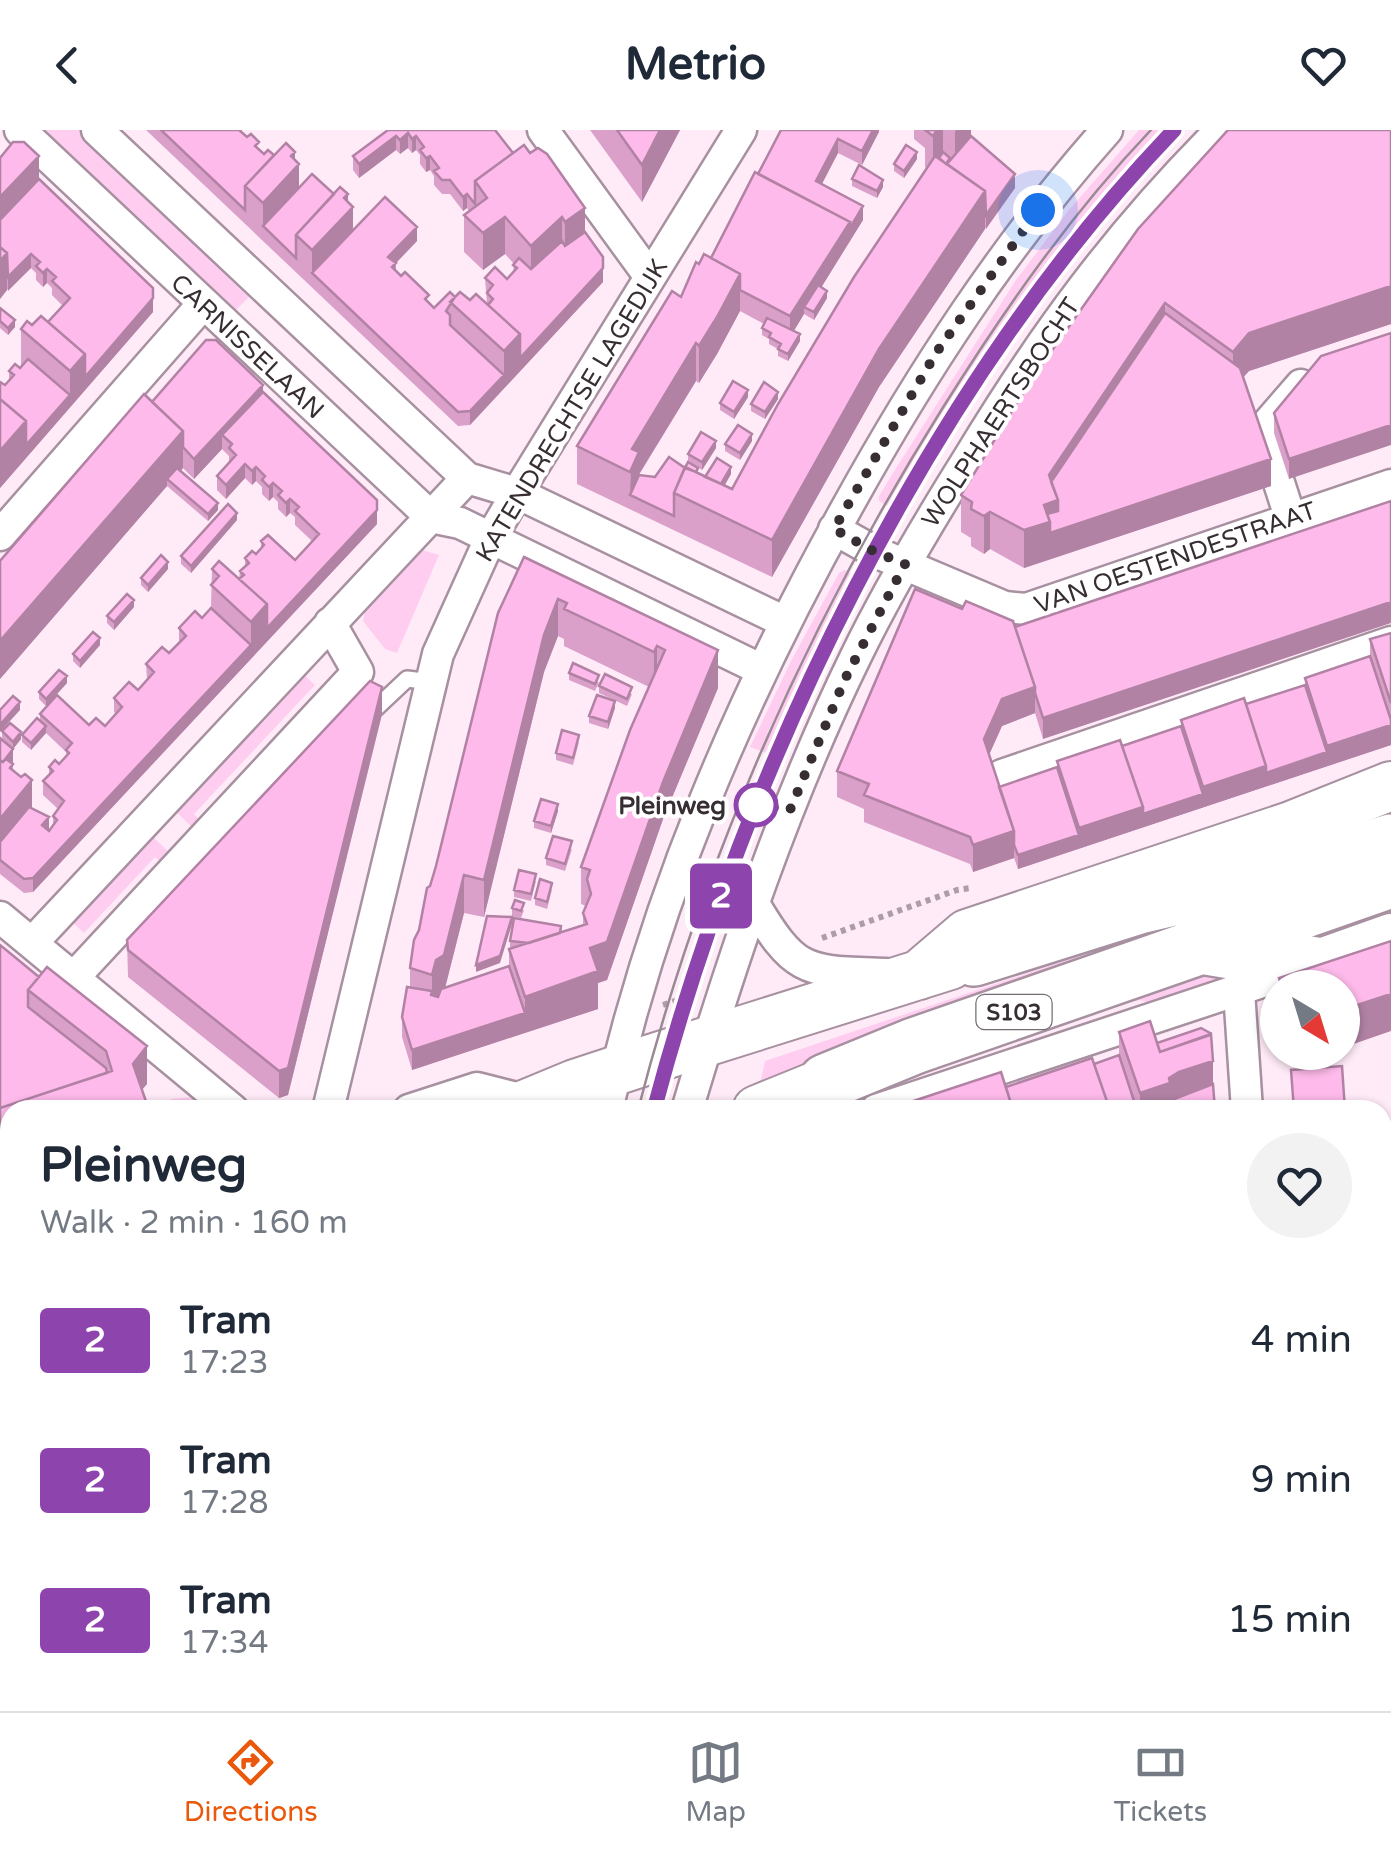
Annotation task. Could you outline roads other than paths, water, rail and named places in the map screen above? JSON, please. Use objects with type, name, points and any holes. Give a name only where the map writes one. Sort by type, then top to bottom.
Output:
[{"type":"highway","name":"S103","points":[[974,958],[1139,906],[1326,862],[1391,842]]},
{"type":"highway","name":"S103","points":[[826,1082],[914,1046],[1391,880]]},
{"type":"highway","points":[[1204,947],[1315,965]]},
{"type":"main road","points":[[919,975],[966,934],[1291,826],[1391,786]]},
{"type":"main road","points":[[1315,965],[1391,938]]},
{"type":"main road","name":"S103","points":[[558,1100],[611,1091],[708,1042],[974,958]]},
{"type":"main road","name":"S103","points":[[783,1100],[826,1082]]},
{"type":"street","name":"CARNISSELAAN","points":[[20,130],[431,516],[460,524],[760,668]]},
{"type":"street","points":[[97,130],[467,478],[517,493],[784,622]]},
{"type":"street","points":[[543,130],[650,277]]},
{"type":"street","name":"KATENDRECHTSE LAGEDIJK","points":[[330,1100],[438,654],[490,539],[741,130]]},
{"type":"street","points":[[611,1091],[688,837],[760,668],[834,529],[936,353],[1018,236],[1106,130]]},
{"type":"street","name":"WOLPHAERTSBOCHT","points":[[691,1100],[753,902],[845,679],[905,564],[1004,398],[1063,311],[1158,193],[1221,130]]},
{"type":"street","points":[[0,535],[202,305]]},
{"type":"street","points":[[1290,517],[1262,430],[1318,366]]},
{"type":"street","points":[[32,943],[467,478]]},
{"type":"street","name":"VAN OESTENDESTRAAT","points":[[905,564],[1005,607],[1026,609],[1391,485]]},
{"type":"street","points":[[834,529],[905,564]]},
{"type":"street","points":[[75,976],[358,672],[330,623]]},
{"type":"street","points":[[1002,775],[1391,642]]},
{"type":"street","points":[[753,902],[788,953],[810,968],[919,975]]},
{"type":"street","points":[[0,917],[221,1100]]},
{"type":"street","points":[[907,1100],[1315,965]]},
{"type":"street","points":[[1239,991],[1246,1100]]},
{"type":"street","points":[[439,1100],[476,1088],[507,1100]]},
{"type":"lane","points":[[374,710],[406,679],[432,682]]},
{"type":"tram line","points":[[641,1100],[693,926],[726,836],[763,748],[846,575],[989,336],[1066,230],[1151,130]]},
{"type":"tram line","points":[[657,1100],[692,980],[738,849],[793,717],[855,588],[924,462],[1001,343],[1084,232],[1174,130]]},
{"type":"tram line","name":"2","points":[[657,1100],[680,1016],[732,866],[815,672],[875,552],[948,428],[1048,276],[1108,200],[1174,130]]},
{"type":"place","name":"Pleinweg","points":[[756,805]]}]
